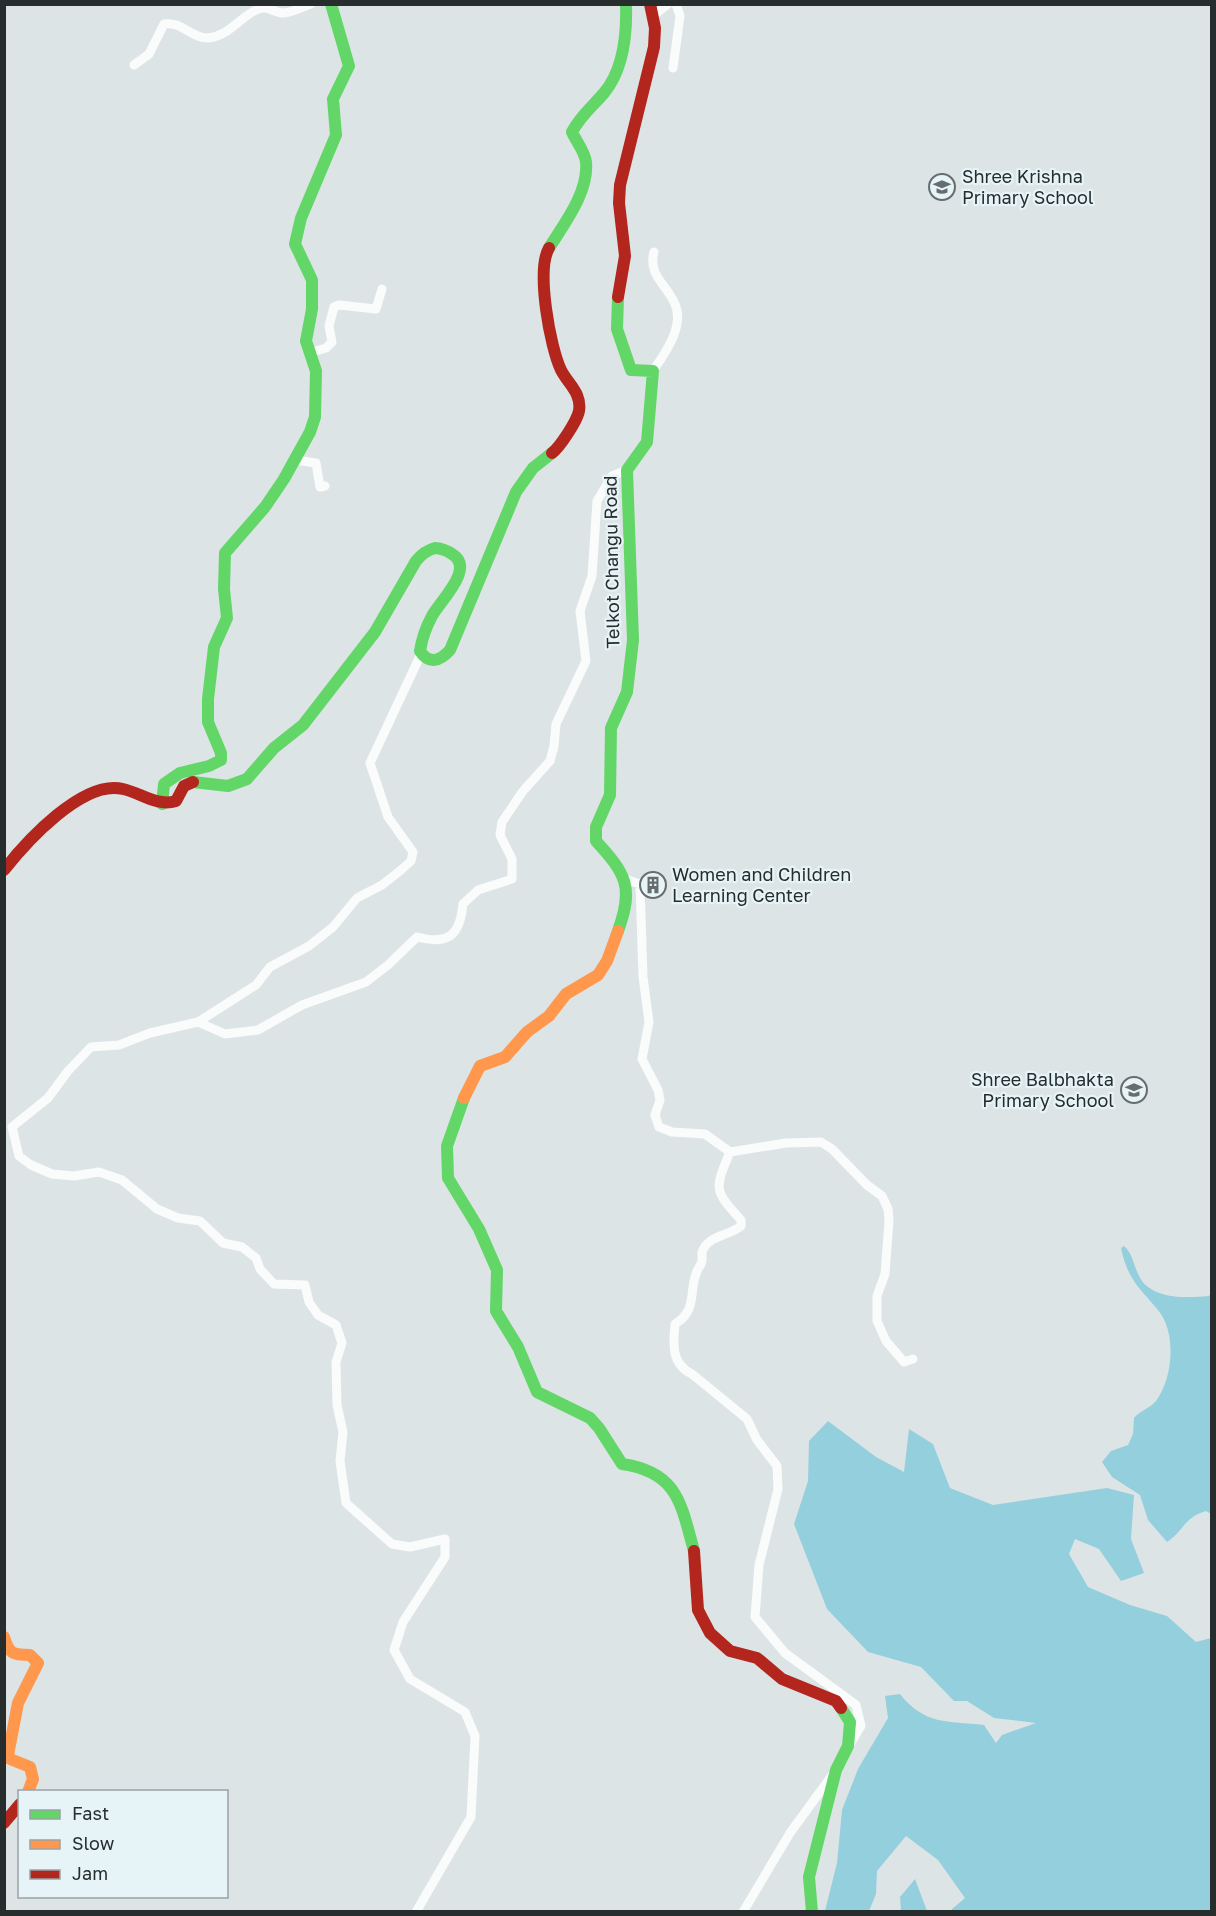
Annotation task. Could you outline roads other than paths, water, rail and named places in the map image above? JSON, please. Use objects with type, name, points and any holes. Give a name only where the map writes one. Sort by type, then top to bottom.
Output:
[{"type":"street","points":[[134,65],[149,54],[164,24],[176,23],[194,34],[211,38],[224,34],[257,9],[268,8],[287,12],[311,4]]},
{"type":"street","points":[[162,804],[164,784],[177,773],[213,765],[221,760],[221,753],[208,722],[208,699],[214,647],[227,618],[224,590],[225,552],[265,507],[295,460],[315,417],[316,371],[306,341],[312,309],[312,280],[295,244],[295,238],[334,140],[337,123],[333,99],[346,77],[349,66],[331,4]]},
{"type":"street","points":[[421,654],[434,662],[442,659],[450,650],[516,492],[533,468],[559,447],[576,418],[579,404],[574,387],[562,372],[550,335],[544,295],[545,262],[547,252],[572,211],[585,176],[586,160],[572,132],[578,119],[604,93],[616,74],[625,30],[626,4]]},
{"type":"street","points":[[654,252],[652,261],[655,276],[675,302],[678,314],[669,348],[653,371],[631,370],[617,329],[618,293],[625,256],[619,203],[620,185],[654,47],[651,10],[668,4]]},
{"type":"street","points":[[673,68],[680,16],[676,4]]},
{"type":"street","points":[[309,353],[326,348],[332,342],[330,320],[334,307],[339,305],[376,309],[382,289]]},
{"type":"street","name":"Telkot Changu Road","points":[[625,879],[619,867],[596,841],[596,826],[610,795],[610,728],[627,692],[633,640],[627,470],[647,442],[653,395],[653,371]]},
{"type":"street","points":[[295,460],[316,463],[317,483],[320,487],[325,486]]},
{"type":"street","points":[[198,1022],[225,1034],[258,1030],[302,1005],[366,982],[388,965],[417,937],[435,942],[452,936],[461,923],[463,904],[478,890],[512,879],[512,859],[500,835],[502,822],[523,791],[550,761],[555,746],[556,724],[586,661],[580,612],[592,576],[597,501],[612,476],[627,470]]},
{"type":"street","points":[[4,870],[17,851],[57,816],[99,790],[118,788],[162,804],[176,801],[184,786],[192,782],[228,786],[247,779],[274,748],[303,725],[354,662],[375,632],[405,576],[422,555],[435,548],[445,550],[458,560],[462,572],[427,626],[420,648],[421,654],[370,763],[388,817],[413,852],[411,861],[382,885],[357,898],[333,927],[309,946],[270,967],[256,985],[198,1022],[150,1033],[119,1045],[91,1047],[68,1071],[48,1098],[12,1127],[19,1156],[31,1165],[52,1174],[74,1176],[99,1172],[122,1180],[158,1209],[178,1218],[200,1221],[223,1243],[242,1247],[256,1258],[260,1269],[274,1284],[305,1285],[309,1302],[318,1315],[336,1325],[342,1343],[336,1362],[337,1405],[343,1432],[340,1461],[346,1503],[392,1544],[410,1547],[445,1539],[445,1557],[403,1622],[394,1650],[410,1679],[465,1712],[475,1736],[471,1817],[416,1911]]},
{"type":"street","points":[[848,1746],[850,1722],[836,1701],[782,1679],[757,1658],[730,1651],[710,1633],[698,1610],[696,1558],[691,1538],[680,1500],[667,1481],[644,1467],[622,1464],[610,1449],[597,1425],[574,1409],[537,1392],[518,1347],[496,1311],[497,1270],[479,1229],[448,1178],[447,1146],[457,1112],[480,1066],[505,1057],[527,1032],[549,1016],[566,994],[598,975],[607,961],[627,905],[625,879],[640,884],[643,977],[649,1022],[642,1059],[658,1090],[660,1100],[655,1115],[659,1127],[672,1132],[705,1134],[730,1152],[786,1143],[821,1142],[832,1149],[867,1185],[882,1196],[888,1209],[885,1274],[877,1296],[877,1321],[886,1341],[904,1362],[913,1359]]},
{"type":"street","points":[[730,1152],[717,1187],[721,1198],[741,1220],[741,1226],[734,1232],[709,1242],[702,1252],[702,1263],[695,1274],[695,1289],[690,1305],[684,1318],[675,1324],[674,1350],[677,1363],[684,1370],[747,1419],[757,1440],[777,1466],[778,1489],[759,1565],[756,1617],[785,1653],[856,1705],[861,1726],[836,1770],[790,1833],[743,1911]]},
{"type":"street","points":[[4,1637],[13,1655],[30,1654],[38,1663],[18,1703],[8,1755],[10,1759],[30,1767],[33,1779],[28,1790]]},
{"type":"street","points":[[812,1911],[809,1877],[836,1770]]},
{"type":"street","points":[[4,1822],[18,1806]]},
{"type":"place","name":"Shree Krishna Primary School","points":[[942,187]]},
{"type":"place","name":"Women and Children Learning Center","points":[[653,885]]},
{"type":"place","name":"Shree Balbhakta Primary School","points":[[1134,1090]]}]
